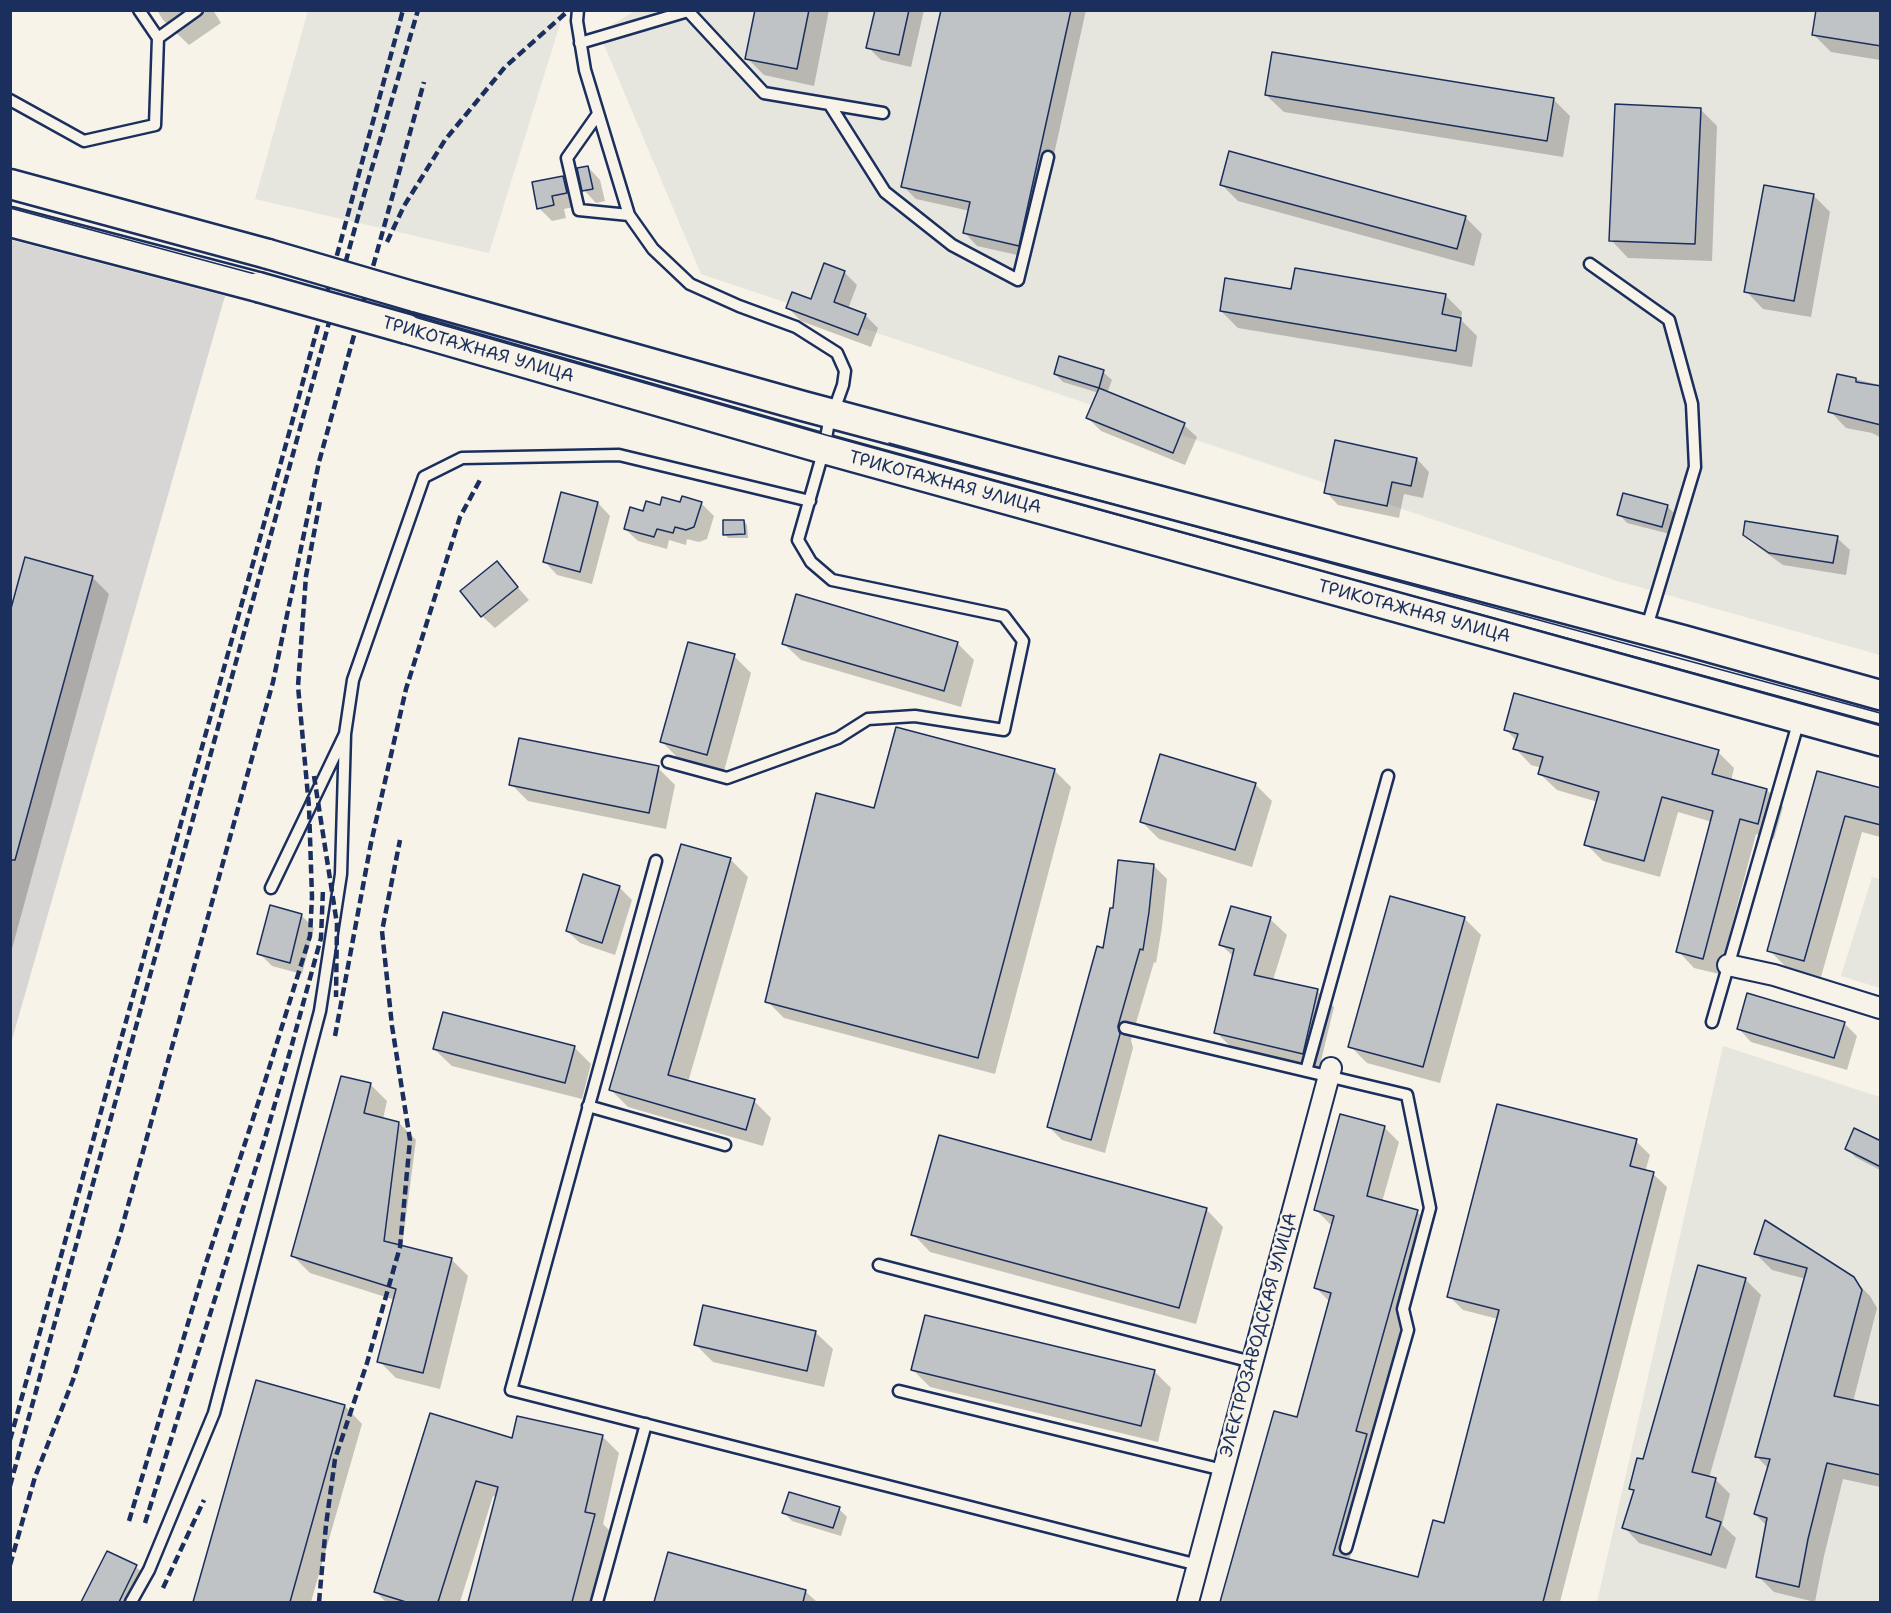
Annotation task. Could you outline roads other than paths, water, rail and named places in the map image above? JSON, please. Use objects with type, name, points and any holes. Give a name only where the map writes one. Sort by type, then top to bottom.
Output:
[{"type":"main road","name":"ТРИКОТАЖНАЯ УЛИЦА","points":[[10,184],[267,254],[832,414],[1646,630],[1881,695]]},
{"type":"main road","name":"ТРИКОТАЖНАЯ УЛИЦА","points":[[10,222],[258,287],[824,450],[1881,741]]},
{"type":"street","points":[[1728,964],[1774,975],[1881,1008]]},
{"type":"street","name":"ЭЛЕКТРОЗАВОДСКАЯ УЛИЦА","points":[[1188,1602],[1329,1072]]},
{"type":"lane","points":[[10,100],[84,141],[155,125],[158,38],[139,10]]},
{"type":"lane","points":[[158,38],[197,10]]},
{"type":"lane","points":[[578,10],[577,21],[585,70],[629,215],[653,249],[690,284],[739,306],[796,327],[837,352],[845,371],[843,385],[832,414],[798,540],[811,562],[832,580],[1004,616],[1023,641],[1005,730],[915,716],[868,719],[838,738],[727,778],[668,762]]},
{"type":"lane","points":[[580,43],[688,11],[764,93],[883,114]]},
{"type":"lane","points":[[830,105],[885,192],[952,245],[1018,280],[1048,157]]},
{"type":"lane","points":[[598,114],[567,158],[579,210],[629,215]]},
{"type":"lane","points":[[1590,264],[1669,320],[1692,404],[1695,467],[1646,630]]},
{"type":"lane","points":[[131,1602],[149,1570],[214,1413],[320,1011],[341,874],[345,734],[353,680],[423,477],[462,458],[619,455],[810,501]]},
{"type":"lane","points":[[1712,1022],[1799,718]]},
{"type":"lane","points":[[271,888],[345,734]]},
{"type":"lane","points":[[1306,1071],[1388,776]]},
{"type":"lane","points":[[656,861],[511,1390],[1197,1565]]},
{"type":"lane","points":[[1125,1028],[1306,1071],[1329,1072],[1407,1095],[1430,1208],[1403,1309],[1408,1330],[1346,1548]]},
{"type":"lane","points":[[588,1106],[725,1145]]},
{"type":"lane","points":[[879,1265],[1252,1362]]},
{"type":"lane","points":[[899,1391],[1223,1470]]},
{"type":"lane","points":[[597,1602],[646,1424]]},
{"type":"tram line","points":[[10,208],[411,316],[826,435],[1880,724]]},
{"type":"tram line","points":[[889,443],[1880,713]]},
{"type":"railway","points":[[10,1440],[291,426],[403,10]]},
{"type":"railway","points":[[10,1486],[364,195],[418,10]]},
{"type":"railway","points":[[387,242],[404,206],[445,140],[505,67],[569,10]]},
{"type":"railway","points":[[10,1565],[35,1477],[73,1380],[121,1231],[273,682],[319,462],[424,82]]},
{"type":"railway","points":[[335,1036],[371,843],[406,689],[460,517],[480,480]]},
{"type":"railway","points":[[129,1521],[206,1263],[310,936],[312,897],[309,807],[298,686],[306,576],[320,501]]},
{"type":"railway","points":[[314,776],[337,924],[336,997]]},
{"type":"railway","points":[[319,1602],[335,1459],[367,1363],[400,1247],[410,1140],[392,1026],[382,931],[400,840]]},
{"type":"railway","points":[[145,1523],[291,1048],[321,938],[323,889]]},
{"type":"railway","points":[[163,1588],[204,1500]]}]
